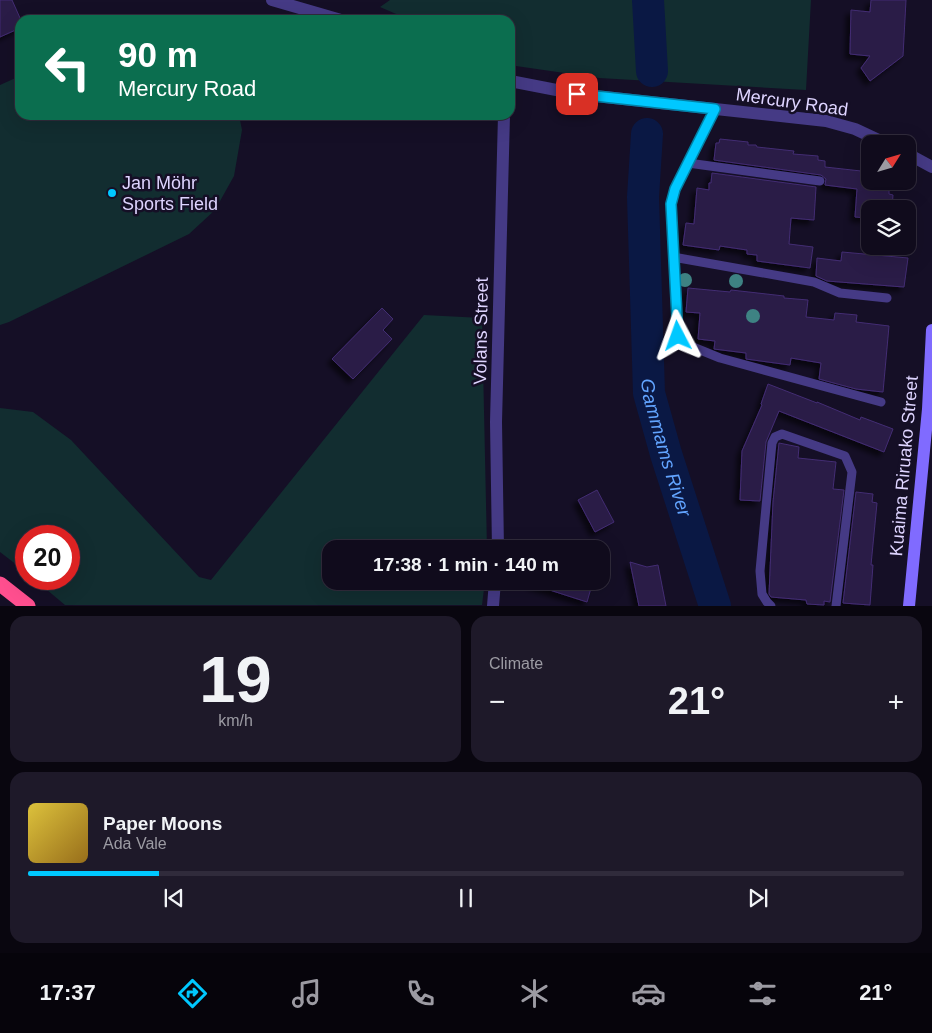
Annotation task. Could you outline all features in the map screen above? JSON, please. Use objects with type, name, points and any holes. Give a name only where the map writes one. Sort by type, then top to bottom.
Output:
[{"type":"highway","points":[[0,584],[28,606]]},
{"type":"street","points":[[272,0],[324,15]]},
{"type":"street","name":"Mercury Road","points":[[515,82],[577,94],[826,121],[855,129],[868,135]]},
{"type":"street","name":"Volans Street","points":[[498,540],[496,422],[504,120]]},
{"type":"street","points":[[916,158],[932,166]]},
{"type":"street","name":"Kuaima Riruako Street","points":[[909,606],[930,409],[932,330]]},
{"type":"street","points":[[493,606],[494,590]]},
{"type":"lane","points":[[715,109],[675,189],[671,204],[678,336],[688,345],[720,358],[881,402]]},
{"type":"lane","points":[[688,163],[820,182]]},
{"type":"lane","points":[[673,257],[814,282],[840,293],[887,298]]},
{"type":"lane","points":[[771,606],[762,594],[760,571],[772,443],[775,437],[782,434],[844,456],[852,472],[836,606]]},
{"type":"green space","points":[[390,0],[811,0],[806,90],[599,78],[516,66],[515,15],[398,15],[380,7]]},
{"type":"green space","name":"Jan Möhr Sports Field","points":[[15,78],[15,120],[240,120],[242,130],[234,176],[215,210],[189,234],[0,325],[0,85]]},
{"type":"green space","points":[[424,315],[482,318],[487,540],[322,540],[322,590],[484,590],[482,605],[65,605],[47,590],[80,590],[80,525],[15,525],[15,564],[0,552],[0,408],[33,412],[71,440],[199,577],[211,580]]},
{"type":"building","points":[[0,0],[12,0],[19,15],[15,15],[15,30],[0,37]]},
{"type":"building","points":[[871,0],[906,0],[903,56],[870,81],[861,68],[870,56],[850,54],[851,10],[870,12]]},
{"type":"building","points":[[720,139],[748,142],[748,145],[756,145],[757,147],[794,151],[793,154],[818,156],[818,160],[825,161],[825,167],[861,171],[861,190],[889,190],[889,194],[893,195],[893,200],[861,200],[861,217],[855,217],[857,189],[825,185],[826,179],[821,175],[714,160],[716,143],[719,143]]},
{"type":"building","points":[[712,173],[816,187],[814,220],[791,218],[789,244],[813,247],[810,268],[757,261],[757,255],[747,254],[747,250],[720,246],[719,250],[683,245],[686,223],[694,224],[697,188],[709,190]]},
{"type":"building","points":[[842,252],[908,258],[904,287],[827,281],[816,276],[817,258],[841,261]]},
{"type":"building","points":[[688,288],[730,292],[731,290],[808,300],[806,317],[834,320],[835,313],[857,315],[856,322],[889,326],[883,392],[856,389],[819,379],[821,363],[791,358],[790,365],[746,359],[746,353],[714,349],[715,341],[698,339],[700,313],[686,312]]},
{"type":"building","points":[[382,308],[393,319],[383,330],[392,339],[353,379],[332,359]]},
{"type":"building","points":[[768,384],[860,420],[861,417],[893,429],[884,452],[779,411],[766,442],[760,501],[740,500],[742,451],[762,405]]},
{"type":"building","points":[[779,443],[799,447],[798,458],[836,462],[833,489],[844,490],[830,602],[824,601],[824,605],[807,604],[806,600],[771,597],[769,594],[773,502]]},
{"type":"building","points":[[597,490],[614,522],[595,532],[578,500]]},
{"type":"building","points":[[856,492],[873,494],[872,502],[877,503],[871,565],[873,565],[870,605],[843,603]]},
{"type":"building","points":[[630,562],[647,567],[658,565],[666,606],[639,606]]},
{"type":"building","points":[[550,590],[590,590],[587,602]]},
{"type":"waterway","name":"Gammams River","points":[[648,0],[652,71]]},
{"type":"waterway","name":"Gammams River","points":[[647,134],[643,197],[649,393],[666,454],[715,606]]},
{"type":"place","name":"Jan Möhr Sports Field","points":[[112,193]]},
{"type":"route","points":[[577,94],[715,109],[675,189],[671,204],[678,336]]}]
